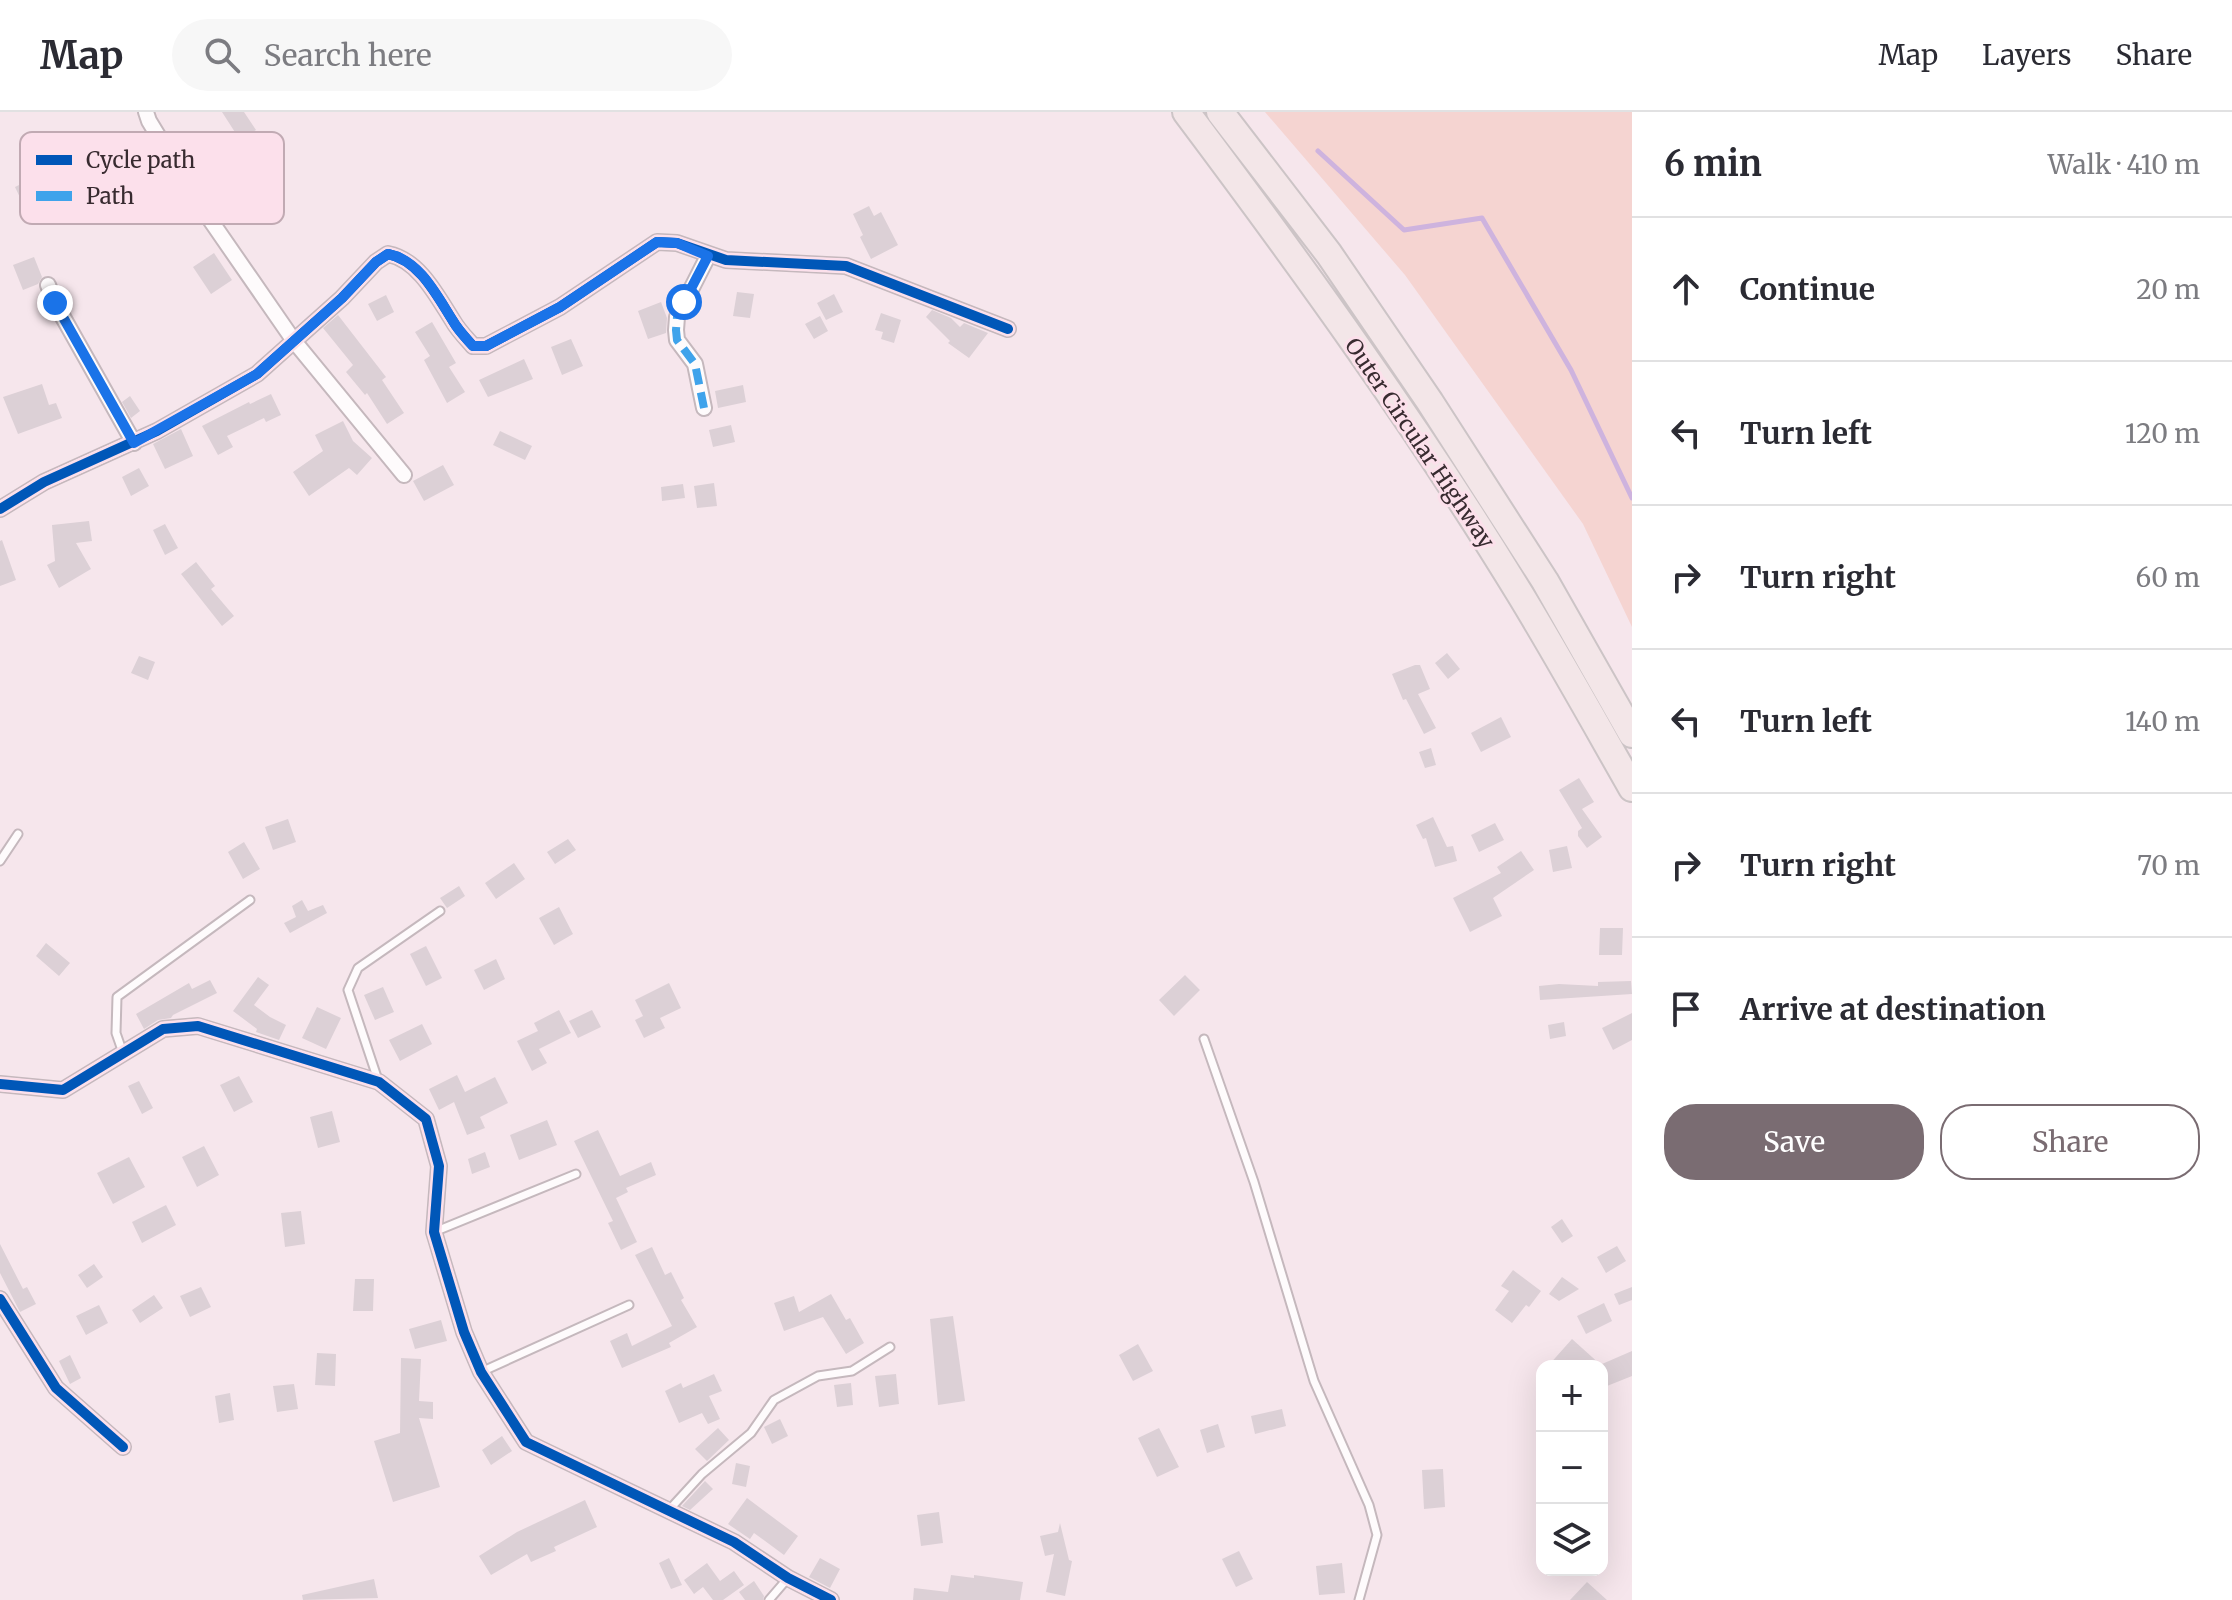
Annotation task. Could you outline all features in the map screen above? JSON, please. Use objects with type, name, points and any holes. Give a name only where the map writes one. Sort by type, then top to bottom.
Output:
[{"type":"highway","name":"Outer Circular Highway","points":[[1186,112],[1286,245],[1395,401],[1519,594],[1632,788]]},
{"type":"highway","name":"Outer Circular Highway","points":[[1220,112],[1329,254],[1430,402],[1545,581],[1632,734]]},
{"type":"street","points":[[146,112],[156,132]]},
{"type":"street","points":[[213,224],[294,341],[404,475]]},
{"type":"street","points":[[0,509],[44,482],[134,443],[257,374],[388,254],[402,257],[419,273],[473,346],[486,346],[560,307],[657,242],[677,243],[726,260],[846,266],[1008,329]]},
{"type":"street","points":[[704,408],[695,364],[677,340],[676,330],[680,310],[708,256]]},
{"type":"street","points":[[48,285],[55,303],[134,443]]},
{"type":"street","points":[[0,1084],[63,1090],[163,1029],[198,1026],[379,1082],[426,1119],[439,1166],[434,1232],[464,1332],[481,1372],[526,1442],[734,1542],[788,1578],[831,1600]]},
{"type":"street","points":[[0,1299],[56,1388],[123,1447]]},
{"type":"lane","points":[[0,861],[18,834]]},
{"type":"lane","points":[[123,1053],[116,1033],[117,997],[250,900]]},
{"type":"lane","points":[[379,1082],[348,990],[358,968],[440,911]]},
{"type":"lane","points":[[1204,1039],[1254,1182],[1314,1381],[1369,1505],[1377,1535],[1359,1600]]},
{"type":"lane","points":[[434,1232],[576,1174]]},
{"type":"lane","points":[[481,1372],[629,1305]]},
{"type":"lane","points":[[669,1510],[702,1474],[751,1433],[774,1400],[818,1376],[852,1371],[890,1347]]},
{"type":"lane","points":[[769,1600],[788,1578]]},
{"type":"shaded area","points":[[1265,112],[1632,112],[1632,627],[1583,524],[1405,275]]},
{"type":"building","points":[[222,112],[244,112],[256,130],[235,132]]},
{"type":"building","points":[[869,206],[874,216],[881,212],[898,245],[871,259],[853,214]]},
{"type":"building","points":[[214,253],[232,280],[211,294],[193,267]]},
{"type":"building","points":[[34,257],[42,277],[38,284],[23,290],[13,265]]},
{"type":"building","points":[[737,292],[754,294],[750,318],[733,316]]},
{"type":"building","points":[[834,294],[843,312],[826,320],[817,303]]},
{"type":"building","points":[[386,295],[394,312],[377,321],[368,304]]},
{"type":"building","points":[[661,302],[667,318],[666,333],[648,339],[638,311]]},
{"type":"building","points":[[932,310],[951,318],[960,327],[964,323],[988,333],[969,358],[948,343],[950,341],[926,317]]},
{"type":"building","points":[[881,313],[901,320],[894,343],[881,339],[883,332],[875,330]]},
{"type":"building","points":[[338,315],[386,377],[382,380],[404,413],[387,424],[367,393],[365,395],[346,372],[353,365],[323,328]]},
{"type":"building","points":[[820,316],[828,331],[814,339],[805,324]]},
{"type":"building","points":[[432,322],[456,363],[449,367],[465,392],[447,403],[424,360],[430,356],[415,332]]},
{"type":"building","points":[[571,339],[583,366],[562,375],[551,347]]},
{"type":"building","points":[[524,359],[533,379],[488,397],[479,380]]},
{"type":"building","points":[[42,384],[49,405],[56,403],[62,418],[18,434],[3,397]]},
{"type":"building","points":[[743,385],[746,402],[718,408],[715,391]]},
{"type":"building","points":[[271,394],[281,415],[266,422],[264,418],[227,436],[233,447],[218,455],[202,426]]},
{"type":"building","points":[[130,396],[140,411],[131,418],[122,402]]},
{"type":"building","points":[[343,421],[353,441],[372,458],[357,475],[349,468],[309,496],[293,472],[323,451],[315,435]]},
{"type":"building","points":[[731,425],[735,442],[713,447],[709,430]]},
{"type":"building","points":[[181,429],[193,456],[165,469],[153,444]]},
{"type":"building","points":[[500,431],[532,446],[525,460],[493,445]]},
{"type":"building","points":[[443,465],[454,485],[424,501],[413,481]]},
{"type":"building","points":[[139,468],[149,486],[131,496],[122,477]]},
{"type":"building","points":[[714,483],[717,506],[697,508],[694,486]]},
{"type":"building","points":[[683,484],[685,498],[662,501],[661,487]]},
{"type":"building","points":[[89,521],[92,541],[76,543],[91,569],[59,588],[47,565],[55,561],[52,525]]},
{"type":"building","points":[[165,524],[178,548],[165,555],[153,530]]},
{"type":"building","points":[[0,541],[16,580],[0,586]]},
{"type":"building","points":[[196,562],[215,586],[211,589],[234,616],[222,626],[181,574]]},
{"type":"building","points":[[1447,653],[1460,669],[1448,679],[1435,663]]},
{"type":"building","points":[[139,656],[155,662],[148,680],[131,673]]},
{"type":"building","points":[[1420,665],[1430,689],[1418,694],[1436,728],[1424,734],[1406,699],[1403,700],[1392,674]]},
{"type":"building","points":[[1501,717],[1511,737],[1481,752],[1471,733]]},
{"type":"building","points":[[1431,748],[1436,765],[1425,768],[1419,752]]},
{"type":"building","points":[[1579,778],[1594,802],[1582,809],[1602,837],[1587,848],[1578,836],[1582,828],[1559,790]]},
{"type":"building","points":[[1433,817],[1447,847],[1453,846],[1457,861],[1435,867],[1426,838],[1423,839],[1416,825]]},
{"type":"building","points":[[288,819],[296,842],[273,850],[265,827]]},
{"type":"building","points":[[1495,823],[1504,840],[1479,852],[1471,835]]},
{"type":"building","points":[[568,839],[576,850],[555,864],[547,852]]},
{"type":"building","points":[[244,842],[260,869],[243,879],[228,852]]},
{"type":"building","points":[[1567,846],[1572,868],[1553,872],[1549,850]]},
{"type":"building","points":[[1521,851],[1534,870],[1493,898],[1502,916],[1470,932],[1453,898],[1501,873],[1497,867]]},
{"type":"building","points":[[514,863],[525,879],[496,899],[485,883]]},
{"type":"building","points":[[459,886],[465,896],[447,908],[440,898]]},
{"type":"building","points":[[302,900],[308,911],[323,905],[327,913],[290,933],[284,923],[296,917],[292,906]]},
{"type":"building","points":[[559,907],[573,934],[554,945],[539,918]]},
{"type":"building","points":[[1600,928],[1623,928],[1622,955],[1599,955]]},
{"type":"building","points":[[46,943],[70,963],[59,976],[36,956]]},
{"type":"building","points":[[426,946],[442,978],[426,986],[410,954]]},
{"type":"building","points":[[496,959],[505,979],[484,990],[474,970]]},
{"type":"building","points":[[1185,975],[1200,990],[1174,1016],[1159,1000]]},
{"type":"building","points":[[258,977],[269,985],[254,1005],[286,1025],[279,1040],[256,1032],[257,1029],[233,1011]]},
{"type":"building","points":[[210,980],[217,993],[144,1029],[136,1014],[189,983],[192,989]]},
{"type":"building","points":[[1631,981],[1632,994],[1540,1000],[1539,986],[1598,986],[1598,982]]},
{"type":"building","points":[[669,983],[681,1008],[660,1018],[665,1028],[644,1038],[635,1020],[643,1016],[635,1000]]},
{"type":"building","points":[[383,987],[394,1012],[375,1020],[364,995]]},
{"type":"building","points":[[317,1007],[341,1018],[326,1049],[302,1038]]},
{"type":"building","points":[[559,1010],[571,1033],[539,1049],[547,1063],[532,1071],[517,1041],[538,1031],[534,1023]]},
{"type":"building","points":[[592,1010],[601,1027],[578,1038],[569,1021]]},
{"type":"building","points":[[1632,1013],[1632,1040],[1613,1050],[1602,1028]]},
{"type":"building","points":[[1564,1022],[1566,1036],[1550,1039],[1548,1025]]},
{"type":"building","points":[[422,1024],[432,1044],[400,1061],[389,1040]]},
{"type":"building","points":[[457,1075],[465,1092],[495,1077],[508,1103],[480,1117],[485,1128],[467,1135],[454,1102],[439,1110],[429,1089]]},
{"type":"building","points":[[239,1076],[253,1102],[234,1112],[220,1085]]},
{"type":"building","points":[[139,1081],[153,1108],[142,1114],[128,1086]]},
{"type":"building","points":[[332,1111],[340,1142],[318,1148],[310,1117]]},
{"type":"building","points":[[547,1120],[557,1145],[519,1160],[510,1135]]},
{"type":"building","points":[[598,1130],[620,1176],[651,1162],[656,1175],[626,1188],[628,1192],[616,1198],[637,1242],[621,1250],[608,1223],[613,1221],[574,1141]]},
{"type":"building","points":[[204,1146],[219,1175],[197,1187],[182,1157]]},
{"type":"building","points":[[485,1152],[490,1167],[472,1174],[468,1159]]},
{"type":"building","points":[[129,1157],[145,1187],[113,1204],[97,1173]]},
{"type":"building","points":[[166,1205],[176,1225],[142,1243],[132,1222]]},
{"type":"building","points":[[301,1211],[305,1244],[285,1247],[281,1213]]},
{"type":"building","points":[[1562,1219],[1573,1236],[1562,1243],[1551,1227]]},
{"type":"building","points":[[0,1244],[23,1289],[27,1287],[36,1304],[20,1312],[0,1273]]},
{"type":"building","points":[[1617,1246],[1626,1261],[1606,1273],[1597,1257]]},
{"type":"building","points":[[652,1247],[665,1275],[671,1272],[684,1298],[681,1300],[697,1327],[669,1343],[671,1347],[622,1368],[610,1341],[627,1333],[632,1346],[672,1326],[635,1255]]},
{"type":"building","points":[[94,1264],[103,1277],[87,1288],[78,1275]]},
{"type":"building","points":[[1513,1270],[1541,1291],[1512,1323],[1495,1310],[1509,1291],[1501,1286]]},
{"type":"building","points":[[1562,1277],[1579,1289],[1559,1301],[1549,1294]]},
{"type":"building","points":[[355,1279],[374,1279],[373,1311],[353,1311]]},
{"type":"building","points":[[201,1287],[211,1307],[190,1317],[180,1296]]},
{"type":"building","points":[[1632,1287],[1632,1300],[1619,1305],[1614,1294]]},
{"type":"building","points":[[831,1294],[864,1343],[846,1354],[823,1317],[784,1331],[774,1303],[794,1296],[799,1312]]},
{"type":"building","points":[[154,1295],[163,1308],[140,1323],[132,1310]]},
{"type":"building","points":[[1604,1303],[1612,1321],[1586,1334],[1577,1316]]},
{"type":"building","points":[[99,1305],[108,1323],[86,1335],[76,1316]]},
{"type":"building","points":[[953,1316],[965,1401],[938,1405],[930,1319]]},
{"type":"building","points":[[441,1320],[447,1341],[415,1349],[409,1329]]},
{"type":"building","points":[[1572,1339],[1595,1360],[1553,1360]]},
{"type":"building","points":[[1138,1344],[1153,1371],[1133,1381],[1119,1355]]},
{"type":"building","points":[[1632,1351],[1632,1376],[1608,1386],[1608,1361]]},
{"type":"building","points":[[317,1353],[336,1354],[335,1386],[315,1385]]},
{"type":"building","points":[[70,1355],[81,1378],[70,1384],[59,1361]]},
{"type":"building","points":[[401,1358],[421,1359],[419,1401],[433,1402],[433,1419],[419,1418],[440,1487],[393,1502],[374,1441],[400,1433]]},
{"type":"building","points":[[714,1374],[722,1391],[709,1396],[720,1419],[708,1424],[702,1413],[679,1423],[665,1391],[681,1383],[683,1388]]},
{"type":"building","points":[[896,1374],[899,1404],[879,1407],[875,1376]]},
{"type":"building","points":[[851,1383],[853,1405],[837,1407],[834,1385]]},
{"type":"building","points":[[294,1384],[298,1409],[277,1412],[273,1386]]},
{"type":"building","points":[[230,1393],[234,1420],[219,1423],[215,1396]]},
{"type":"building","points":[[1282,1409],[1286,1426],[1255,1434],[1251,1416]]},
{"type":"building","points":[[780,1419],[788,1436],[772,1444],[764,1427]]},
{"type":"building","points":[[1218,1424],[1225,1447],[1207,1453],[1200,1430]]},
{"type":"building","points":[[718,1428],[729,1440],[707,1461],[695,1449]]},
{"type":"building","points":[[1159,1428],[1179,1467],[1157,1477],[1138,1438]]},
{"type":"building","points":[[502,1436],[512,1451],[491,1465],[482,1450]]},
{"type":"building","points":[[736,1463],[750,1466],[746,1487],[732,1484]]},
{"type":"building","points":[[1443,1469],[1445,1507],[1424,1509],[1422,1470]]},
{"type":"building","points":[[705,1481],[713,1489],[690,1510],[682,1506]]},
{"type":"building","points":[[747,1498],[798,1536],[784,1555],[754,1533],[750,1539],[728,1524]]},
{"type":"building","points":[[585,1500],[597,1527],[554,1547],[556,1551],[531,1562],[527,1554],[491,1575],[479,1556],[517,1532]]},
{"type":"building","points":[[939,1512],[943,1543],[921,1546],[917,1515]]},
{"type":"building","points":[[1060,1523],[1069,1560],[1072,1561],[1065,1596],[1046,1592],[1054,1554],[1045,1556],[1040,1536],[1058,1532]]},
{"type":"building","points":[[1239,1551],[1253,1579],[1236,1587],[1222,1559]]},
{"type":"building","points":[[669,1558],[682,1585],[671,1589],[659,1563]]},
{"type":"building","points":[[820,1558],[840,1569],[830,1588],[809,1577]]},
{"type":"building","points":[[707,1563],[720,1581],[734,1571],[744,1585],[723,1600],[713,1600],[703,1587],[694,1594],[684,1580]]},
{"type":"building","points":[[1342,1563],[1345,1593],[1319,1595],[1316,1566]]},
{"type":"building","points":[[951,1575],[1023,1582],[1020,1600],[913,1600],[914,1588],[948,1592]]},
{"type":"building","points":[[374,1579],[378,1598],[303,1600],[302,1595]]},
{"type":"building","points":[[754,1581],[764,1596],[763,1600],[745,1600],[739,1592]]},
{"type":"building","points":[[1587,1582],[1607,1600],[1570,1600]]},
{"type":"waterway","points":[[1318,151],[1404,230],[1482,218],[1571,370],[1632,498]]},
{"type":"marked path","points":[[704,408],[695,364],[677,340],[677,317],[708,256],[716,258]]},
{"type":"cycle path","points":[[0,509],[44,482],[157,431],[257,374],[388,254],[409,263],[418,271],[473,346],[486,346],[560,307],[657,242],[677,243],[726,260],[846,266],[1008,329]]},
{"type":"cycle path","points":[[0,1084],[63,1090],[163,1029],[198,1026],[379,1082],[426,1119],[439,1166],[434,1232],[464,1332],[481,1372],[526,1442],[734,1542],[788,1578],[831,1600]]},
{"type":"cycle path","points":[[0,1299],[56,1388],[123,1447]]},
{"type":"route","points":[[55,303],[134,443],[271,364],[388,254],[402,257],[419,273],[473,346],[486,346],[560,307],[657,242],[677,243],[708,256],[684,302]]}]
